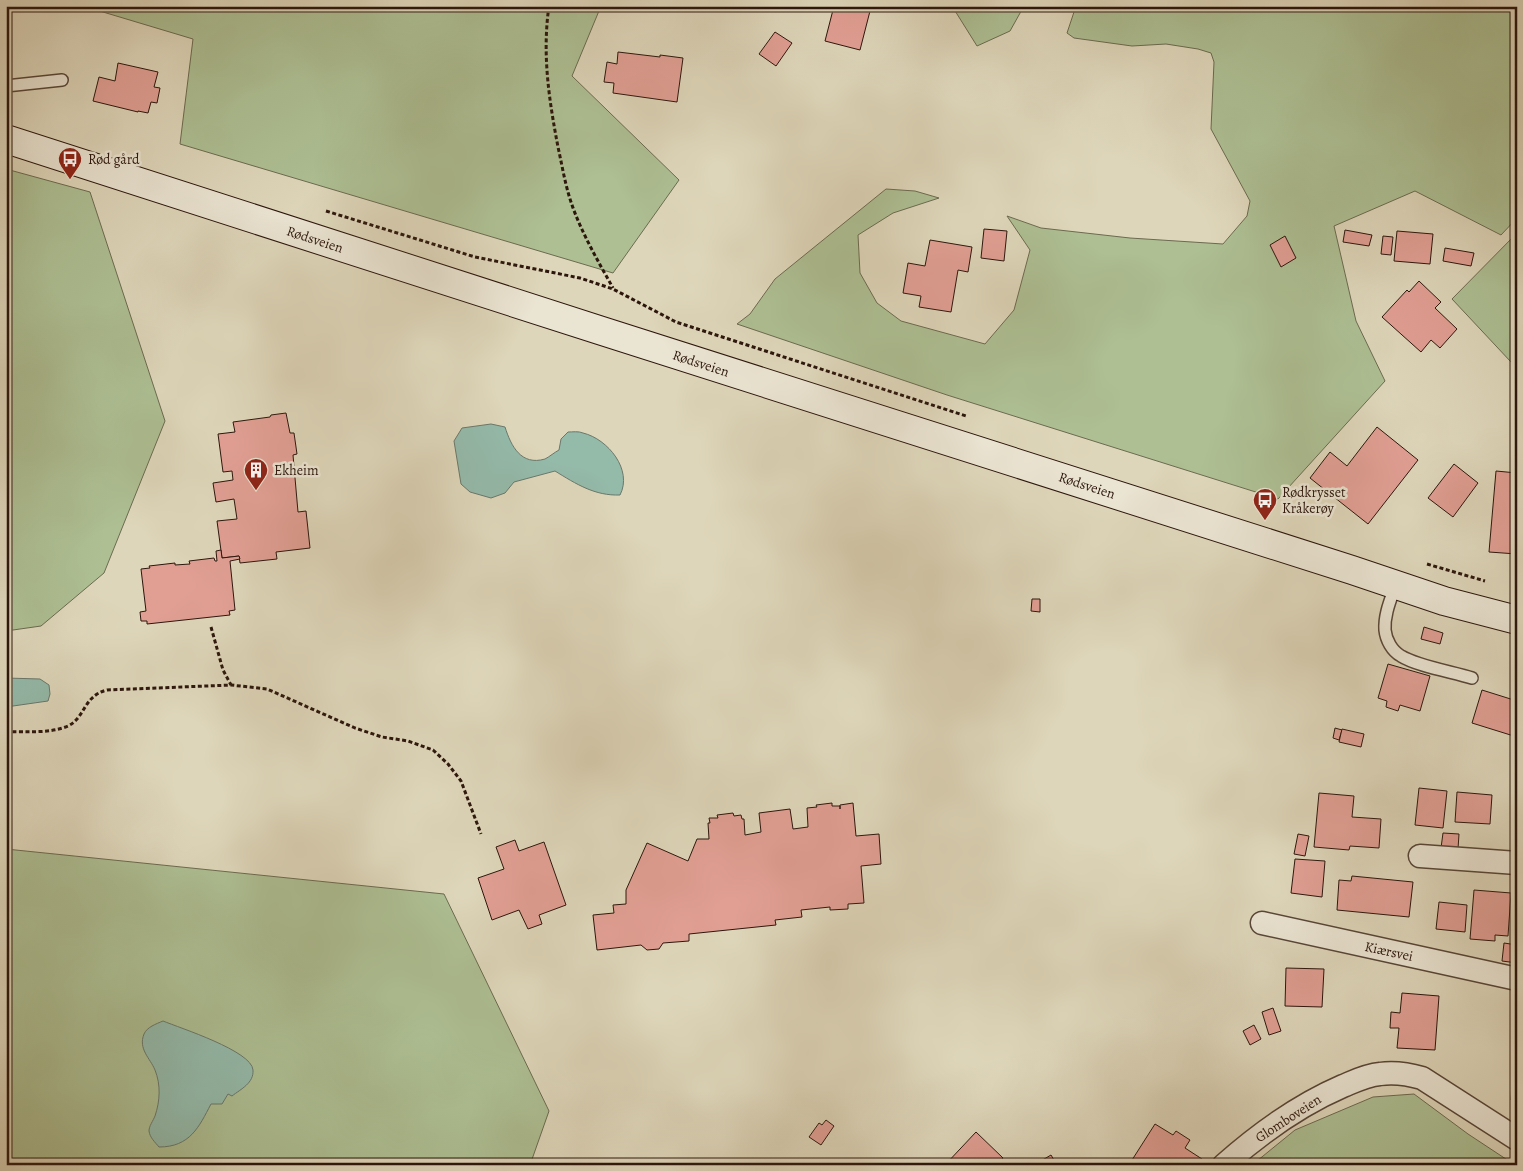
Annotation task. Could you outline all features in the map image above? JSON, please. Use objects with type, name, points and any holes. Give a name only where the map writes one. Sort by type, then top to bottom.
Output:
[{"type":"street","name":"Rødsveien","points":[[6,140],[1444,600],[1517,620]]},
{"type":"street","points":[[1420,856],[1517,863]]},
{"type":"street","name":"Kiærsvei","points":[[1262,923],[1517,979]]},
{"type":"street","name":"Glomboveien","points":[[1224,1165],[1287,1116],[1318,1097],[1361,1078],[1379,1074],[1408,1074],[1422,1078],[1517,1139]]},
{"type":"lane","points":[[6,86],[62,80]]},
{"type":"lane","points":[[1396,584],[1386,613],[1385,630],[1393,650],[1401,656],[1472,678]]},
{"type":"path","points":[[549,6],[546,68],[552,118],[560,158],[572,203],[613,290]]},
{"type":"path","points":[[323,210],[475,257],[580,278],[613,290],[676,322],[972,418]]},
{"type":"path","points":[[1424,563],[1489,582]]},
{"type":"path","points":[[211,627],[223,670],[231,685]]},
{"type":"path","points":[[6,732],[55,730],[70,725],[90,698],[98,692],[107,690],[231,685],[267,689],[355,728],[382,737],[408,741],[433,750],[448,764],[461,781],[481,834]]},
{"type":"shaded area","points":[[83,6],[601,6],[572,76],[679,180],[613,273],[180,144],[193,39]]},
{"type":"shaded area","points":[[952,6],[1024,6],[1010,31],[977,46]]},
{"type":"shaded area","points":[[1076,6],[1517,6],[1517,218],[1501,235],[1415,191],[1334,226],[1356,321],[1385,381],[1278,499],[947,395],[737,324],[750,314],[775,279],[886,189],[915,191],[939,198],[893,213],[858,235],[860,273],[877,303],[901,321],[985,344],[1014,310],[1030,250],[1007,216],[1041,228],[1130,238],[1223,244],[1247,216],[1250,201],[1211,129],[1214,62],[1211,53],[1166,44],[1132,46],[1074,38],[1067,33]]},
{"type":"shaded area","points":[[6,169],[90,192],[165,421],[104,573],[41,626],[6,631]]},
{"type":"shaded area","points":[[1517,233],[1517,360],[1511,362],[1452,299]]},
{"type":"shaded area","points":[[491,424],[505,427],[510,441],[518,453],[529,460],[545,459],[559,450],[561,439],[568,432],[580,432],[592,436],[609,449],[621,466],[623,485],[620,495],[594,491],[578,485],[555,471],[514,482],[505,493],[491,498],[470,492],[461,484],[454,441],[462,428]]},
{"type":"shaded area","points":[[6,678],[40,679],[49,685],[50,694],[48,701],[6,707]]},
{"type":"shaded area","points":[[6,849],[444,894],[549,1111],[530,1165],[6,1165]]},
{"type":"shaded area","points":[[163,1021],[214,1041],[241,1055],[250,1063],[253,1075],[243,1088],[232,1096],[228,1094],[222,1104],[211,1104],[197,1128],[186,1139],[179,1144],[159,1147],[149,1131],[158,1105],[158,1081],[155,1070],[142,1044],[147,1029]]},
{"type":"shaded area","points":[[1414,1094],[1468,1134],[1515,1165],[1252,1165],[1295,1130],[1373,1097]]},
{"type":"building","points":[[834,6],[851,6],[870,11],[860,50],[825,41]]},
{"type":"building","points":[[775,32],[792,43],[776,66],[759,54]]},
{"type":"building","points":[[618,52],[683,58],[677,102],[613,93],[614,83],[604,82],[607,62],[617,64]]},
{"type":"building","points":[[118,63],[158,72],[154,87],[160,88],[157,103],[151,102],[148,113],[93,101],[99,77],[115,81]]},
{"type":"building","points":[[984,229],[1007,231],[1004,261],[981,258]]},
{"type":"building","points":[[1345,230],[1372,235],[1369,246],[1343,242]]},
{"type":"building","points":[[1397,231],[1433,234],[1430,264],[1394,261]]},
{"type":"building","points":[[1285,236],[1296,258],[1281,267],[1270,245]]},
{"type":"building","points":[[1383,236],[1393,237],[1391,255],[1381,254]]},
{"type":"building","points":[[930,240],[972,247],[968,272],[958,270],[951,312],[919,307],[921,296],[903,293],[908,263],[925,266]]},
{"type":"building","points":[[1445,248],[1474,253],[1471,266],[1443,261]]},
{"type":"building","points":[[1419,281],[1441,302],[1435,308],[1457,329],[1440,348],[1431,340],[1421,352],[1382,317],[1407,290],[1409,292]]},
{"type":"building","name":"Ekheim","points":[[286,413],[290,433],[294,433],[297,454],[293,455],[298,512],[306,511],[310,548],[276,552],[277,559],[240,563],[239,556],[222,558],[217,521],[237,519],[234,499],[216,502],[213,483],[233,480],[232,471],[223,472],[218,434],[235,432],[233,422]]},
{"type":"building","points":[[1377,427],[1418,460],[1368,524],[1310,478],[1330,452],[1347,466]]},
{"type":"building","points":[[1454,464],[1478,483],[1453,517],[1428,498]]},
{"type":"building","points":[[1496,471],[1517,473],[1517,554],[1489,552]]},
{"type":"building","points":[[221,550],[222,558],[239,556],[240,559],[230,561],[235,610],[229,611],[230,615],[147,624],[147,621],[141,621],[140,612],[146,611],[141,569],[150,568],[149,566],[175,563],[175,565],[190,564],[189,561],[214,558],[217,561],[216,551]]},
{"type":"building","points":[[1032,599],[1040,599],[1040,612],[1031,611]]},
{"type":"building","points":[[1424,627],[1443,633],[1440,644],[1421,639]]},
{"type":"building","points":[[1388,664],[1430,676],[1420,711],[1400,705],[1398,711],[1386,707],[1387,701],[1378,698]]},
{"type":"building","points":[[1482,690],[1517,701],[1517,737],[1472,723]]},
{"type":"building","points":[[1335,728],[1342,730],[1339,740],[1333,738]]},
{"type":"building","points":[[1342,729],[1364,734],[1361,747],[1339,742]]},
{"type":"building","points":[[1419,788],[1447,791],[1443,828],[1415,825]]},
{"type":"building","points":[[1457,792],[1492,795],[1490,824],[1455,822]]},
{"type":"building","points":[[1319,793],[1354,796],[1352,817],[1381,819],[1379,848],[1350,846],[1349,850],[1314,847]]},
{"type":"building","points":[[832,803],[832,806],[840,806],[853,803],[856,836],[879,834],[881,864],[861,866],[864,903],[848,904],[848,909],[830,910],[830,907],[801,910],[802,917],[775,920],[776,925],[689,934],[689,941],[663,943],[659,949],[647,950],[641,945],[597,950],[593,915],[614,913],[613,905],[626,904],[626,890],[647,843],[688,861],[697,839],[709,839],[709,818],[718,818],[717,815],[733,813],[734,816],[741,815],[742,819],[744,819],[745,835],[761,832],[759,813],[790,809],[793,829],[808,827],[807,808]]},
{"type":"building","points":[[1443,833],[1459,834],[1458,849],[1441,848]]},
{"type":"building","points":[[1298,834],[1309,836],[1305,856],[1294,854]]},
{"type":"building","points":[[515,840],[519,851],[544,842],[566,905],[539,915],[542,924],[528,929],[519,910],[492,920],[478,878],[504,869],[496,847]]},
{"type":"building","points":[[1295,859],[1325,861],[1322,897],[1291,893]]},
{"type":"building","points":[[1352,876],[1413,882],[1409,917],[1337,910],[1339,880],[1351,881]]},
{"type":"building","points":[[1474,890],[1511,893],[1508,936],[1495,935],[1495,941],[1470,939]]},
{"type":"building","points":[[1439,902],[1467,905],[1465,932],[1436,929]]},
{"type":"building","points":[[1504,943],[1517,945],[1517,963],[1502,961]]},
{"type":"building","points":[[1286,968],[1324,969],[1322,1007],[1285,1006]]},
{"type":"building","points":[[1402,993],[1439,996],[1435,1050],[1397,1048],[1399,1028],[1390,1028],[1391,1012],[1400,1013]]},
{"type":"building","points":[[1273,1008],[1281,1031],[1269,1035],[1262,1012]]},
{"type":"building","points":[[1254,1025],[1261,1039],[1250,1045],[1243,1031]]},
{"type":"building","points":[[1514,1054],[1517,1054],[1517,1114],[1512,1114],[1513,1100],[1511,1100]]},
{"type":"building","points":[[826,1120],[834,1126],[821,1145],[809,1137],[819,1123],[822,1125]]},
{"type":"building","points":[[1155,1124],[1173,1135],[1176,1131],[1190,1140],[1185,1148],[1202,1159],[1199,1165],[1138,1165],[1132,1160]]},
{"type":"building","points":[[976,1132],[1003,1158],[997,1165],[945,1165]]},
{"type":"building","points":[[1051,1155],[1057,1165],[1034,1165]]},
{"type":"place","name":"Rød gård","points":[[70,180]]},
{"type":"place","name":"Ekheim","points":[[256,491]]},
{"type":"place","name":"Rødkrysset Kråkerøy","points":[[1265,521]]}]
